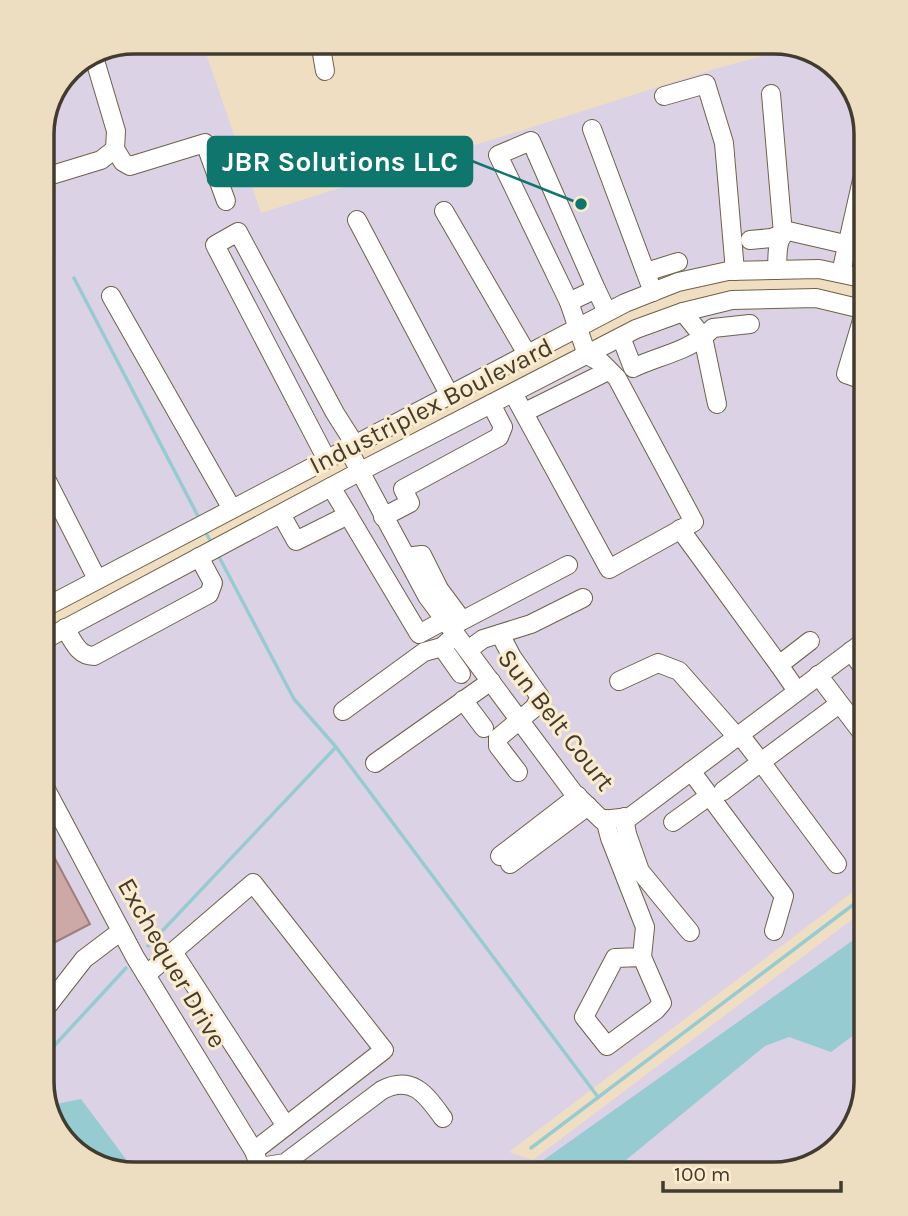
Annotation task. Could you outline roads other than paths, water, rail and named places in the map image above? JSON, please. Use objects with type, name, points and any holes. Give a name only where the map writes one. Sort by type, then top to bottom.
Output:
[{"type":"street","points":[[322,54],[325,71]]},
{"type":"street","points":[[96,64],[116,131],[116,149],[123,162],[130,166],[205,143],[226,201]]},
{"type":"street","points":[[664,96],[706,84],[724,143],[735,271]]},
{"type":"street","points":[[771,93],[783,234],[779,243],[777,270]]},
{"type":"street","points":[[592,129],[653,292]]},
{"type":"street","points":[[513,393],[609,569],[694,522],[614,377],[602,363],[587,355],[569,302],[498,155],[531,141],[607,312]]},
{"type":"street","points":[[54,174],[101,160],[116,149]]},
{"type":"street","points":[[444,211],[527,354]]},
{"type":"street","points":[[357,220],[449,394]]},
{"type":"street","points":[[841,273],[854,221]]},
{"type":"street","points":[[750,240],[771,238],[788,231],[849,245]]},
{"type":"street","name":"Sun Belt Court","points":[[326,458],[215,245],[238,232],[335,413],[351,445],[359,472],[427,596],[453,625],[519,720],[583,801],[602,820],[631,817],[854,649]]},
{"type":"street","points":[[646,272],[678,262]]},
{"type":"street","points":[[811,298],[813,269]]},
{"type":"street","name":"Industriplex Boulevard","points":[[54,602],[607,312],[653,292],[678,282],[735,271],[813,269],[854,276]]},
{"type":"street","points":[[569,302],[596,289]]},
{"type":"street","points":[[111,296],[232,509]]},
{"type":"street","name":"Industriplex Boulevard","points":[[54,634],[621,337],[683,312],[746,299],[811,298],[854,308]]},
{"type":"street","points":[[633,368],[689,346],[708,332],[748,324],[746,299]]},
{"type":"street","points":[[713,304],[708,332],[717,404]]},
{"type":"street","points":[[683,312],[708,332]]},
{"type":"street","points":[[525,412],[614,377],[632,375],[633,368],[621,337]]},
{"type":"street","points":[[854,347],[846,374],[854,377]]},
{"type":"street","points":[[383,517],[410,503],[403,489],[499,437],[502,424],[491,404]]},
{"type":"street","points":[[331,487],[419,634],[453,625],[568,565]]},
{"type":"street","points":[[54,495],[97,579]]},
{"type":"street","points":[[281,514],[296,541],[348,515]]},
{"type":"street","points":[[680,529],[797,691]]},
{"type":"street","points":[[162,546],[174,570]]},
{"type":"street","points":[[65,628],[80,652],[85,656],[94,656],[209,594],[213,583],[199,557]]},
{"type":"street","points":[[468,650],[483,639],[531,624],[583,598]]},
{"type":"street","points":[[343,711],[424,652],[442,647],[453,625]]},
{"type":"street","points":[[500,634],[512,657],[540,697],[534,708],[498,738],[498,746],[518,772]]},
{"type":"street","points":[[779,665],[810,641]]},
{"type":"street","points":[[442,647],[461,674]]},
{"type":"street","points":[[851,651],[854,655]]},
{"type":"street","points":[[620,681],[658,663],[680,671],[761,762],[837,864]]},
{"type":"street","points":[[818,676],[854,723]]},
{"type":"street","points":[[375,763],[491,681]]},
{"type":"street","points":[[463,699],[484,729]]},
{"type":"street","points":[[673,822],[839,704]]},
{"type":"street","points":[[691,771],[716,793],[783,896],[774,931]]},
{"type":"street","points":[[505,860],[583,801]]},
{"type":"street","name":"Exchequer Drive","points":[[54,805],[121,931],[257,1162]]},
{"type":"street","points":[[624,817],[640,871],[691,932]]},
{"type":"street","points":[[605,820],[645,928],[642,957],[662,1003],[607,1046],[584,1017],[615,958],[642,957]]},
{"type":"street","points":[[146,975],[253,883],[384,1050],[286,1126],[263,1162]]},
{"type":"street","points":[[54,998],[84,959],[121,931]]},
{"type":"street","points":[[173,952],[286,1126]]},
{"type":"street","points":[[286,1162],[392,1084],[421,1090],[443,1118]]},
{"type":"water","points":[[854,940],[854,1035],[831,1052],[789,1037],[765,1046],[624,1162],[541,1162]]},
{"type":"water","points":[[81,1099],[128,1161],[104,1156],[81,1142],[62,1117],[57,1104]]},
{"type":"waterway","points":[[74,278],[199,518]]},
{"type":"waterway","points":[[205,531],[211,542]]},
{"type":"waterway","points":[[218,555],[294,699],[336,747]]},
{"type":"waterway","points":[[148,946],[336,747],[598,1097]]},
{"type":"waterway","points":[[531,1148],[854,904]]},
{"type":"waterway","points":[[54,1046],[126,968]]},
{"type":"place","name":"JBR Solutions LLC","points":[[581,204]]}]
